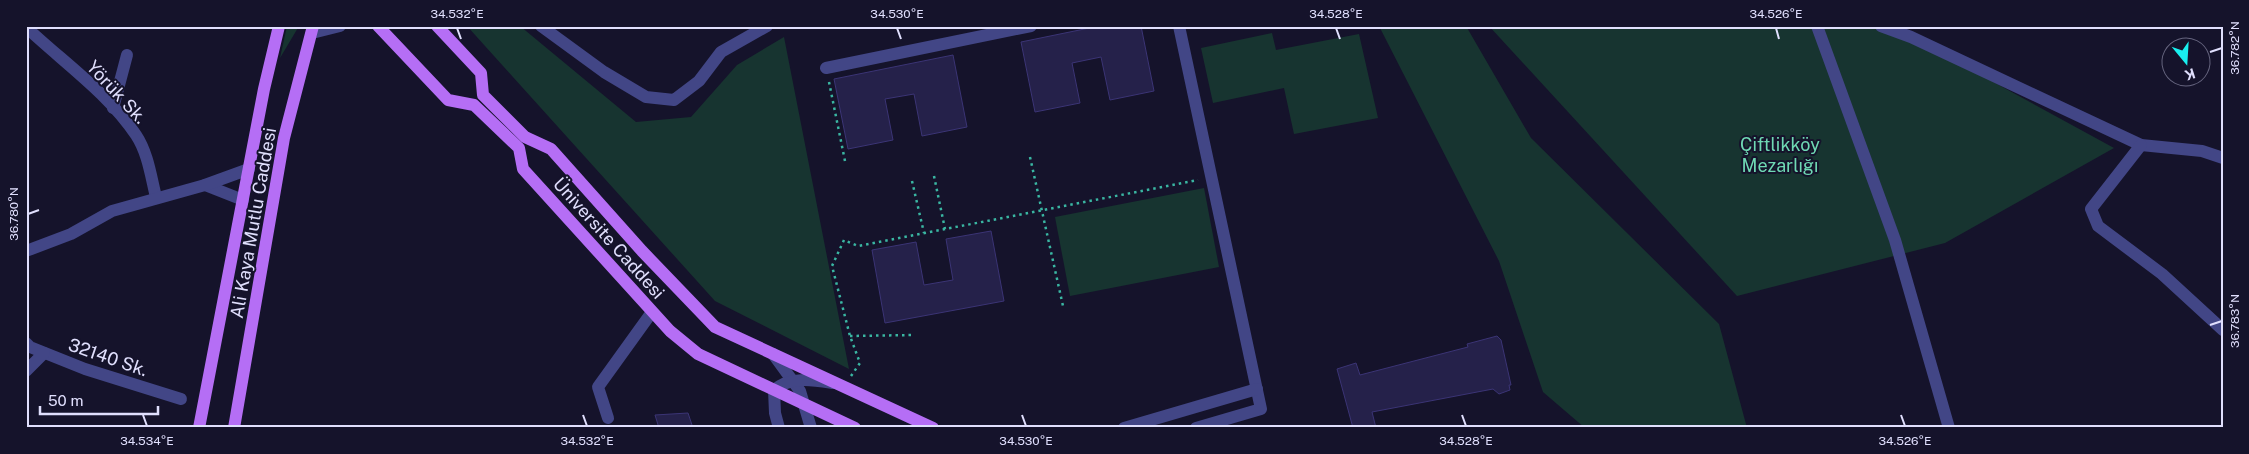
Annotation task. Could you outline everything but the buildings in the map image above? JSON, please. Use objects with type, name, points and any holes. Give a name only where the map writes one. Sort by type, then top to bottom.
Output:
[{"type":"main road","name":"Ali Kaya Mutlu Caddesi","points":[[199,428],[264,89],[278,26]]},
{"type":"main road","name":"Üniversite Caddesi","points":[[378,26],[448,100],[474,106],[520,148],[523,169],[670,331],[698,354],[856,428]]},
{"type":"main road","points":[[437,26],[481,73],[483,96],[525,137],[551,148],[642,251],[715,327],[933,428]]},
{"type":"main road","name":"Ali Kaya Mutlu Caddesi","points":[[234,428],[284,138],[313,30]]},
{"type":"street","points":[[313,30],[340,26]]},
{"type":"street","points":[[542,26],[604,72],[646,97],[674,100],[700,81],[721,52],[767,26]]},
{"type":"street","points":[[826,68],[1031,26]]},
{"type":"street","points":[[1179,26],[1234,273],[1261,409],[1196,428]]},
{"type":"street","points":[[1817,26],[1895,240],[1949,428]]},
{"type":"street","points":[[1881,26],[1911,37],[2141,145],[2202,151],[2223,158]]},
{"type":"street","name":"Yörük Sk.","points":[[26,27],[112,108],[136,136],[147,159],[156,197]]},
{"type":"street","points":[[112,108],[127,55]]},
{"type":"street","points":[[2141,145],[2092,209],[2098,226],[2162,274],[2223,330]]},
{"type":"street","points":[[26,251],[71,234],[112,211],[156,197],[205,185],[249,169]]},
{"type":"street","points":[[205,185],[243,200]]},
{"type":"street","points":[[608,418],[598,387],[652,312]]},
{"type":"street","name":"32140 Sk.","points":[[26,342],[30,348],[85,369],[181,399]]},
{"type":"street","points":[[26,371],[44,353]]},
{"type":"street","points":[[773,354],[794,380],[800,391],[802,404],[811,428]]},
{"type":"street","points":[[780,428],[775,413],[774,390],[780,384],[794,380],[840,385]]},
{"type":"street","points":[[1124,428],[1257,389]]},
{"type":"path","points":[[826,68],[845,161]]},
{"type":"path","points":[[1030,157],[1063,306]]},
{"type":"path","points":[[934,176],[945,229]]},
{"type":"path","points":[[840,385],[860,363],[850,336],[832,266],[844,240],[858,246],[1212,177]]},
{"type":"path","points":[[912,180],[924,233]]},
{"type":"path","points":[[850,336],[915,335]]},
{"type":"green space","points":[[287,26],[299,26],[280,58]]},
{"type":"green space","points":[[467,26],[520,26],[636,122],[691,117],[737,65],[784,37],[849,369],[715,301]]},
{"type":"green space","points":[[1379,26],[1466,26],[1531,138],[1719,324],[1747,428],[1585,428],[1543,392],[1499,261]]},
{"type":"green space","name":"Çiftlikköy Mezarlığı","points":[[1489,26],[1891,26],[2114,148],[1945,243],[1737,296]]},
{"type":"green space","points":[[1272,33],[1276,50],[1359,34],[1378,118],[1294,134],[1284,88],[1213,103],[1201,48]]},
{"type":"green space","points":[[1204,188],[1219,267],[1070,296],[1055,217]]}]
